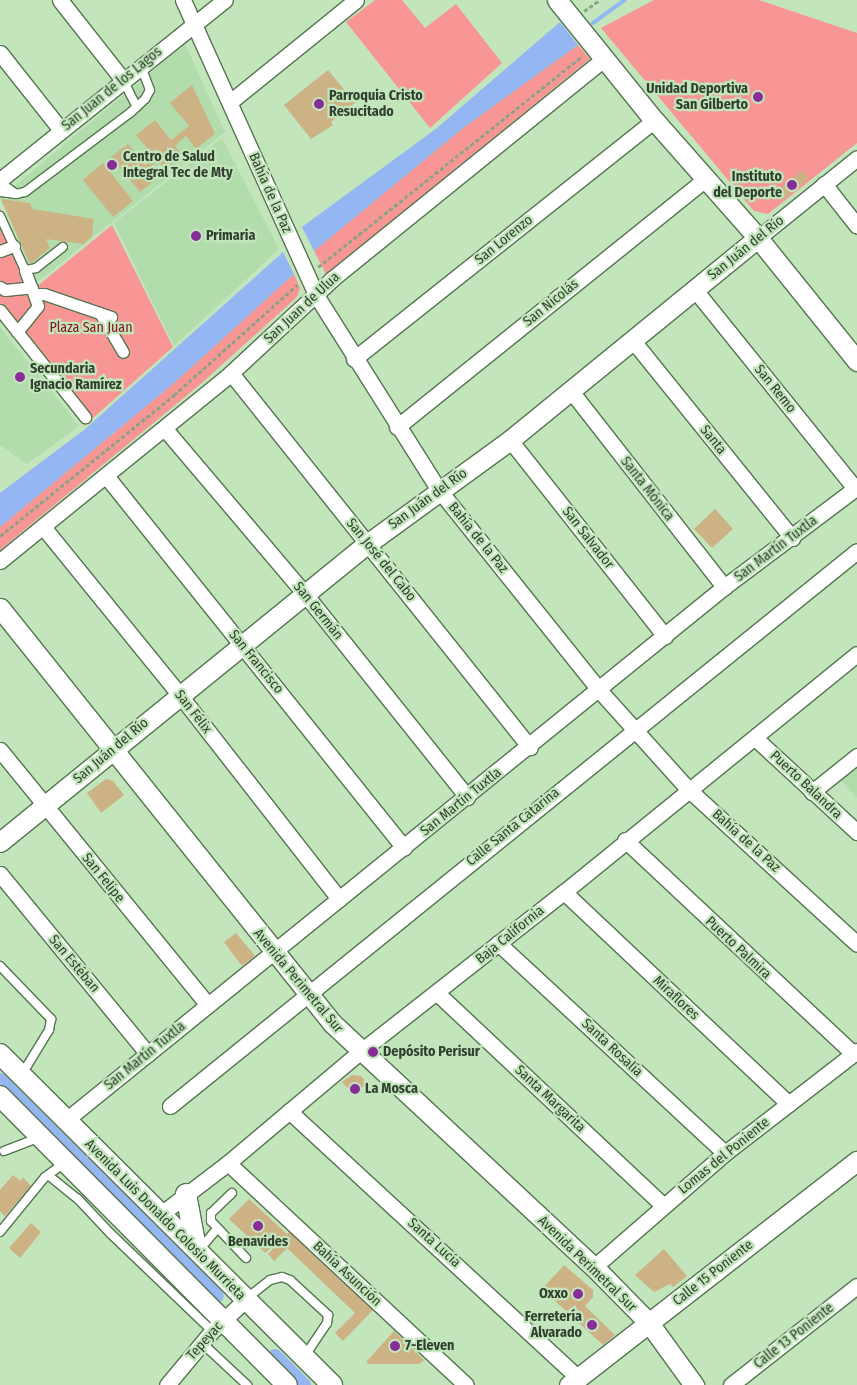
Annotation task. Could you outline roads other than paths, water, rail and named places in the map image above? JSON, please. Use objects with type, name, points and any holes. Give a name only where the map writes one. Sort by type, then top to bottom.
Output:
[{"type":"main road","name":"Avenida Luis Donaldo Colosio Murrieta","points":[[0,1054],[332,1385]]},
{"type":"main road","name":"Avenida Luis Donaldo Colosio Murrieta","points":[[0,1096],[66,1162],[217,1326],[287,1385]]},
{"type":"main road","points":[[186,1194],[197,1249]]},
{"type":"street","points":[[60,0],[123,80]]},
{"type":"street","name":"Bahía de la Paz","points":[[183,0],[316,295],[354,359],[439,490],[600,690],[688,788],[857,944]]},
{"type":"street","name":"San Juan de los Lagos","points":[[0,181],[123,80],[225,0]]},
{"type":"street","points":[[230,102],[356,0]]},
{"type":"street","points":[[557,0],[599,63],[654,120],[758,238],[857,361]]},
{"type":"street","points":[[0,53],[61,130]]},
{"type":"street","name":"San Juan de Ulua","points":[[0,561],[44,528],[165,429],[231,373],[316,295],[599,63]]},
{"type":"street","name":"San Lorenzo","points":[[354,359],[654,120]]},
{"type":"street","name":"San Juán del Río","points":[[0,842],[45,807],[179,694],[243,645],[304,594],[439,490],[510,440],[634,342],[857,158]]},
{"type":"street","name":"San Nicolás","points":[[397,427],[706,179]]},
{"type":"street","points":[[824,184],[857,226]]},
{"type":"street","points":[[0,251],[14,246]]},
{"type":"street","points":[[17,332],[38,306],[25,270]]},
{"type":"street","points":[[0,287],[5,290],[33,290],[106,315],[123,352]]},
{"type":"street","name":"San Remo","points":[[695,290],[856,488]]},
{"type":"street","points":[[0,310],[85,416]]},
{"type":"street","name":"Santa","points":[[634,342],[792,538]]},
{"type":"street","name":"San José del Cabo","points":[[231,373],[530,747]]},
{"type":"street","name":"Santa Mónica","points":[[571,391],[724,587]]},
{"type":"street","name":"San Germán","points":[[165,429],[304,594],[467,797]]},
{"type":"street","name":"San Salvador","points":[[510,440],[665,636]]},
{"type":"street","name":"San Francisco","points":[[107,477],[404,848]]},
{"type":"street","name":"San Martín Tuxtla","points":[[66,1120],[530,747],[724,587],[792,538],[856,488]]},
{"type":"street","name":"San Félix","points":[[44,528],[179,694],[339,899]]},
{"type":"street","name":"Calle Santa Catarina","points":[[170,1106],[307,992],[857,550]]},
{"type":"street","name":"Avenida Perimetral Sur","points":[[0,608],[274,954],[332,1023],[594,1267],[649,1323],[694,1385]]},
{"type":"street","name":"Baja California","points":[[161,1214],[228,1163],[361,1051],[564,892],[688,788],[754,738],[857,654]]},
{"type":"street","name":"Puerto Balandra","points":[[754,738],[857,832]]},
{"type":"street","name":"San Felipe","points":[[0,750],[208,1005]]},
{"type":"street","points":[[812,792],[857,756]]},
{"type":"street","name":"Puerto Palmira","points":[[625,840],[855,1052]]},
{"type":"street","name":"San Estéban","points":[[0,874],[148,1054]]},
{"type":"street","name":"Miraflores","points":[[564,892],[789,1104]]},
{"type":"street","name":"Santa Rosalía","points":[[498,943],[725,1153]]},
{"type":"street","name":"Santa Margarita","points":[[437,993],[663,1205]]},
{"type":"street","name":"Lomas del Poniente","points":[[594,1267],[725,1153],[855,1052]]},
{"type":"street","name":"Santa Lucía","points":[[288,1111],[573,1381]]},
{"type":"street","name":"Calle 15 Poniente","points":[[573,1381],[857,1161]]},
{"type":"street","name":"Bahía Asunción","points":[[228,1163],[466,1385]]},
{"type":"street","name":"Calle 13 Poniente","points":[[731,1385],[857,1286]]},
{"type":"street","name":"Tepeyac","points":[[167,1385],[202,1342],[245,1300]]},
{"type":"lane","points":[[0,192],[16,194],[25,192],[137,107],[150,90],[141,66]]},
{"type":"lane","points":[[123,80],[137,107]]},
{"type":"lane","points":[[0,181],[16,194]]},
{"type":"lane","points":[[0,216],[25,270],[36,268],[63,247]]},
{"type":"lane","points":[[0,966],[51,1019],[50,1030],[21,1076]]},
{"type":"lane","points":[[4,1151],[42,1137]]},
{"type":"lane","points":[[0,1232],[48,1175],[66,1162]]},
{"type":"lane","points":[[48,1175],[78,1199],[217,1326]]},
{"type":"lane","points":[[232,1193],[210,1215],[217,1229],[246,1258]]},
{"type":"lane","points":[[197,1249],[217,1229]]},
{"type":"lane","points":[[245,1300],[270,1280],[282,1277],[290,1280],[328,1316],[327,1324],[304,1358]]},
{"type":"lane","points":[[202,1342],[246,1385]]},
{"type":"water","points":[[560,22],[578,45],[463,128],[314,251],[302,227],[437,128]]},
{"type":"water","points":[[283,252],[294,274],[174,383],[0,527],[0,493],[84,430]]},
{"type":"waterway","points":[[593,23],[625,0]]},
{"type":"waterway","points":[[0,1080],[217,1296]]},
{"type":"waterway","points":[[275,1356],[304,1385]]},
{"type":"place","name":"Unidad Deportiva San Gilberto","points":[[758,97]]},
{"type":"place","name":"Parroquia Cristo Resucitado","points":[[319,104]]},
{"type":"place","name":"Centro de Salud Integral Tec de Mty","points":[[112,165]]},
{"type":"place","name":"Instituto del Deporte","points":[[792,185]]},
{"type":"place","name":"Primaria","points":[[196,236]]},
{"type":"place","name":"Secundaria Ignacio Ramírez","points":[[20,377]]},
{"type":"place","name":"Depósito Perisur","points":[[373,1052]]},
{"type":"place","name":"La Mosca","points":[[355,1089]]},
{"type":"place","name":"Benavides","points":[[258,1226]]},
{"type":"place","name":"Oxxo","points":[[578,1294]]},
{"type":"place","name":"Ferretería Alvarado","points":[[592,1325]]},
{"type":"place","name":"7-Eleven","points":[[395,1346]]},
{"type":"park label","name":"Plaza San Juan","points":[[91,328]]}]
